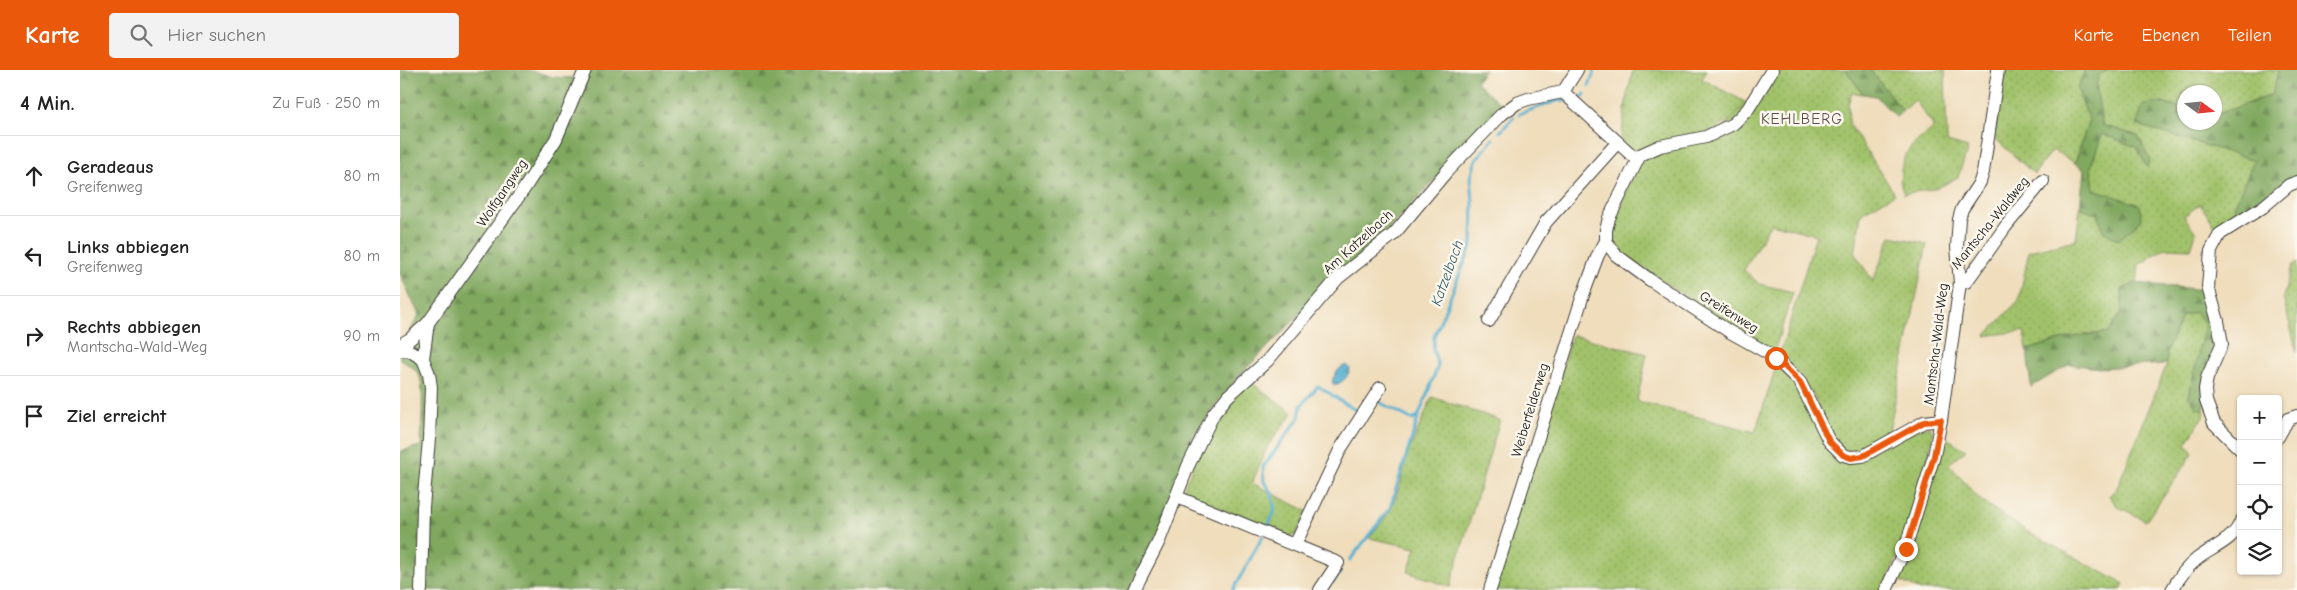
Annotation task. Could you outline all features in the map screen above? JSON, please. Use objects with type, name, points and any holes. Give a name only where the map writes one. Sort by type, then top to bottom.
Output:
[{"type":"street","name":"Wolfgangweg","points":[[400,345],[428,323],[524,190],[556,139],[575,88],[585,70]]},
{"type":"street","points":[[1577,70],[1563,92],[1617,144],[1636,159]]},
{"type":"street","points":[[1606,241],[1609,218],[1636,159],[1640,155],[1660,146],[1706,137],[1733,124],[1748,109],[1772,70]]},
{"type":"street","name":"Mantscha-Wald-Weg","points":[[1886,590],[1908,541],[1934,456],[1941,420],[1960,283],[1957,247],[1959,219],[1962,209],[1980,182],[1983,172],[1998,70]]},
{"type":"street","name":"Am Katzelbach","points":[[1134,590],[1159,541],[1188,466],[1214,413],[1228,396],[1267,361],[1338,278],[1394,234],[1453,164],[1506,111],[1528,98],[1563,92]]},
{"type":"street","points":[[1489,322],[1553,213],[1617,144]]},
{"type":"street","name":"Mantscha-Waldweg","points":[[1960,283],[1966,282],[2006,226],[2043,181]]},
{"type":"street","points":[[2237,446],[2214,422],[2206,401],[2205,389],[2207,378],[2222,344],[2218,321],[2208,288],[2211,251],[2220,234],[2263,207],[2289,185],[2297,182]]},
{"type":"street","name":"Greifenweg","points":[[1606,241],[1616,255],[1647,278],[1730,332],[1776,358],[1800,382],[1829,441],[1843,455],[1851,458],[1863,456],[1924,422],[1941,420]]},
{"type":"street","name":"Weiberfelderweg","points":[[1490,590],[1583,295],[1598,255],[1606,241]]},
{"type":"street","points":[[421,590],[423,507],[431,387],[424,359],[428,323]]},
{"type":"street","points":[[400,350],[410,351],[424,359]]},
{"type":"street","points":[[1295,545],[1348,437],[1380,388]]},
{"type":"street","points":[[2282,430],[2288,419],[2297,416]]},
{"type":"street","points":[[1177,497],[1338,563],[1320,590]]},
{"type":"street","points":[[2172,590],[2181,576],[2196,560],[2228,538],[2237,528]]},
{"type":"green space","points":[[400,70],[528,70],[553,77],[573,78],[580,70],[1485,70],[1476,82],[1504,107],[1377,241],[1329,285],[1240,375],[1210,411],[1153,543],[1129,590],[400,590],[400,451],[421,446],[422,388],[419,375],[413,368],[400,360],[400,349],[419,315],[400,274]]},
{"type":"green space","points":[[1633,70],[1707,70],[1702,79],[1749,104],[1735,117],[1715,130],[1635,154],[1621,140],[1627,95]]},
{"type":"green space","points":[[1775,70],[1846,70],[1863,94],[1852,93],[1848,104],[1849,124],[1895,194],[1861,213],[1855,254],[1873,281],[1891,236],[1927,244],[1887,440],[1861,453],[1849,453],[1834,441],[1814,397],[1797,372],[1780,354],[1816,235],[1771,223],[1744,270],[1759,284],[1793,292],[1774,352],[1728,326],[1616,249],[1608,232],[1640,159],[1659,149],[1717,136]]},
{"type":"green space","points":[[1846,70],[1870,70],[1903,111],[1896,117],[1876,96],[1863,94]]},
{"type":"green space","points":[[1870,70],[1945,70],[1947,142],[1968,148],[1958,177],[1938,188],[1904,194],[1900,179],[1901,167],[1907,152],[1934,127],[1915,100],[1903,111]]},
{"type":"green space","points":[[2000,70],[2085,70],[2077,88],[2089,120],[2075,163],[2053,150],[2034,174],[1990,134]]},
{"type":"green space","points":[[2085,70],[2109,70],[2100,74],[2096,85],[2102,125],[2138,136],[2150,160],[2147,167],[2136,147],[2102,134],[2091,166],[2094,189],[2140,205],[2141,220],[2119,240],[2104,232],[2097,214],[2080,207],[2084,170],[2075,163],[2089,120],[2077,88]]},
{"type":"green space","points":[[2109,70],[2279,70],[2271,95],[2222,112],[2222,85],[2177,85],[2177,107],[2157,102],[2142,107],[2138,125],[2255,160],[2234,207],[2239,219],[2219,232],[2200,204],[2184,216],[2196,233],[2191,249],[2165,248],[2139,265],[2137,283],[2122,289],[2122,311],[2109,332],[2071,337],[2027,350],[2024,331],[1985,336],[2019,300],[2029,251],[2076,240],[2080,207],[2097,214],[2104,232],[2140,205],[2094,190],[2091,166],[2102,134],[2136,147],[2147,166],[2138,136],[2102,125],[2096,85],[2100,73]]},
{"type":"green space","points":[[2279,70],[2297,70],[2297,179],[2239,219],[2234,207],[2254,160],[2137,125],[2142,106],[2157,102],[2177,107],[2177,130],[2222,130],[2222,112],[2271,95]]},
{"type":"green space","points":[[2297,262],[2297,353],[2283,297],[2292,266]]},
{"type":"green space","points":[[2137,283],[2205,290],[2218,344],[2204,409],[2196,408],[2189,396],[2205,323],[2195,312],[2182,316],[2167,351],[2167,364],[2099,368],[2070,364],[2031,387],[2027,350],[2071,337],[2109,332],[2122,311],[2122,289]]},
{"type":"green space","points":[[2195,312],[2205,323],[2189,396],[2204,409],[2205,413],[2186,444],[2193,453],[2146,521],[2117,506],[2109,496],[2117,488],[2167,364],[2167,351],[2182,316]]},
{"type":"green space","points":[[1572,335],[1647,354],[1637,401],[1755,432],[1777,364],[1797,385],[1850,462],[1920,428],[1929,427],[1933,432],[1925,473],[1907,532],[1883,590],[1493,590]]},
{"type":"green space","points":[[1245,378],[1293,413],[1268,445],[1252,483],[1307,511],[1296,535],[1286,536],[1182,492],[1211,425]]},
{"type":"green space","points":[[1432,397],[1500,420],[1450,587],[1408,572],[1416,548],[1369,538],[1390,511],[1401,482],[1406,458]]},
{"type":"green space","points":[[1943,436],[1966,450],[1949,464],[1980,500],[2028,532],[2124,584],[2121,590],[1921,590],[1895,579]]},
{"type":"water","points":[[1347,365],[1350,368],[1347,377],[1334,385],[1332,382],[1339,369]]},
{"type":"waterway","name":"Katzelbach","points":[[1589,86],[1595,70]]},
{"type":"waterway","name":"Katzelbach","points":[[1579,101],[1585,94]]},
{"type":"waterway","name":"Katzelbach","points":[[1519,114],[1559,100],[1565,100]]},
{"type":"waterway","name":"Katzelbach","points":[[1500,132],[1514,117]]},
{"type":"waterway","name":"Katzelbach","points":[[1379,402],[1413,420],[1419,415],[1438,366],[1433,349],[1434,337],[1472,244],[1473,202],[1471,177],[1476,160],[1493,139]]},
{"type":"waterway","name":"Katzelbach","points":[[1267,528],[1274,513],[1274,506],[1272,493],[1264,482],[1263,467],[1299,418],[1301,406],[1318,386],[1358,412],[1360,410]]},
{"type":"waterway","name":"Katzelbach","points":[[1350,560],[1390,508],[1419,415]]},
{"type":"waterway","name":"Katzelbach","points":[[1233,590],[1263,536]]},
{"type":"waterway","name":"Katzelbach","points":[[1333,582],[1340,573]]},
{"type":"district","name":"KEHLBERG","points":[[1802,119]]},
{"type":"route","points":[[1776,358],[1800,382],[1829,441],[1843,455],[1851,458],[1863,456],[1888,444],[1924,422],[1941,420],[1934,456],[1906,549]]}]
